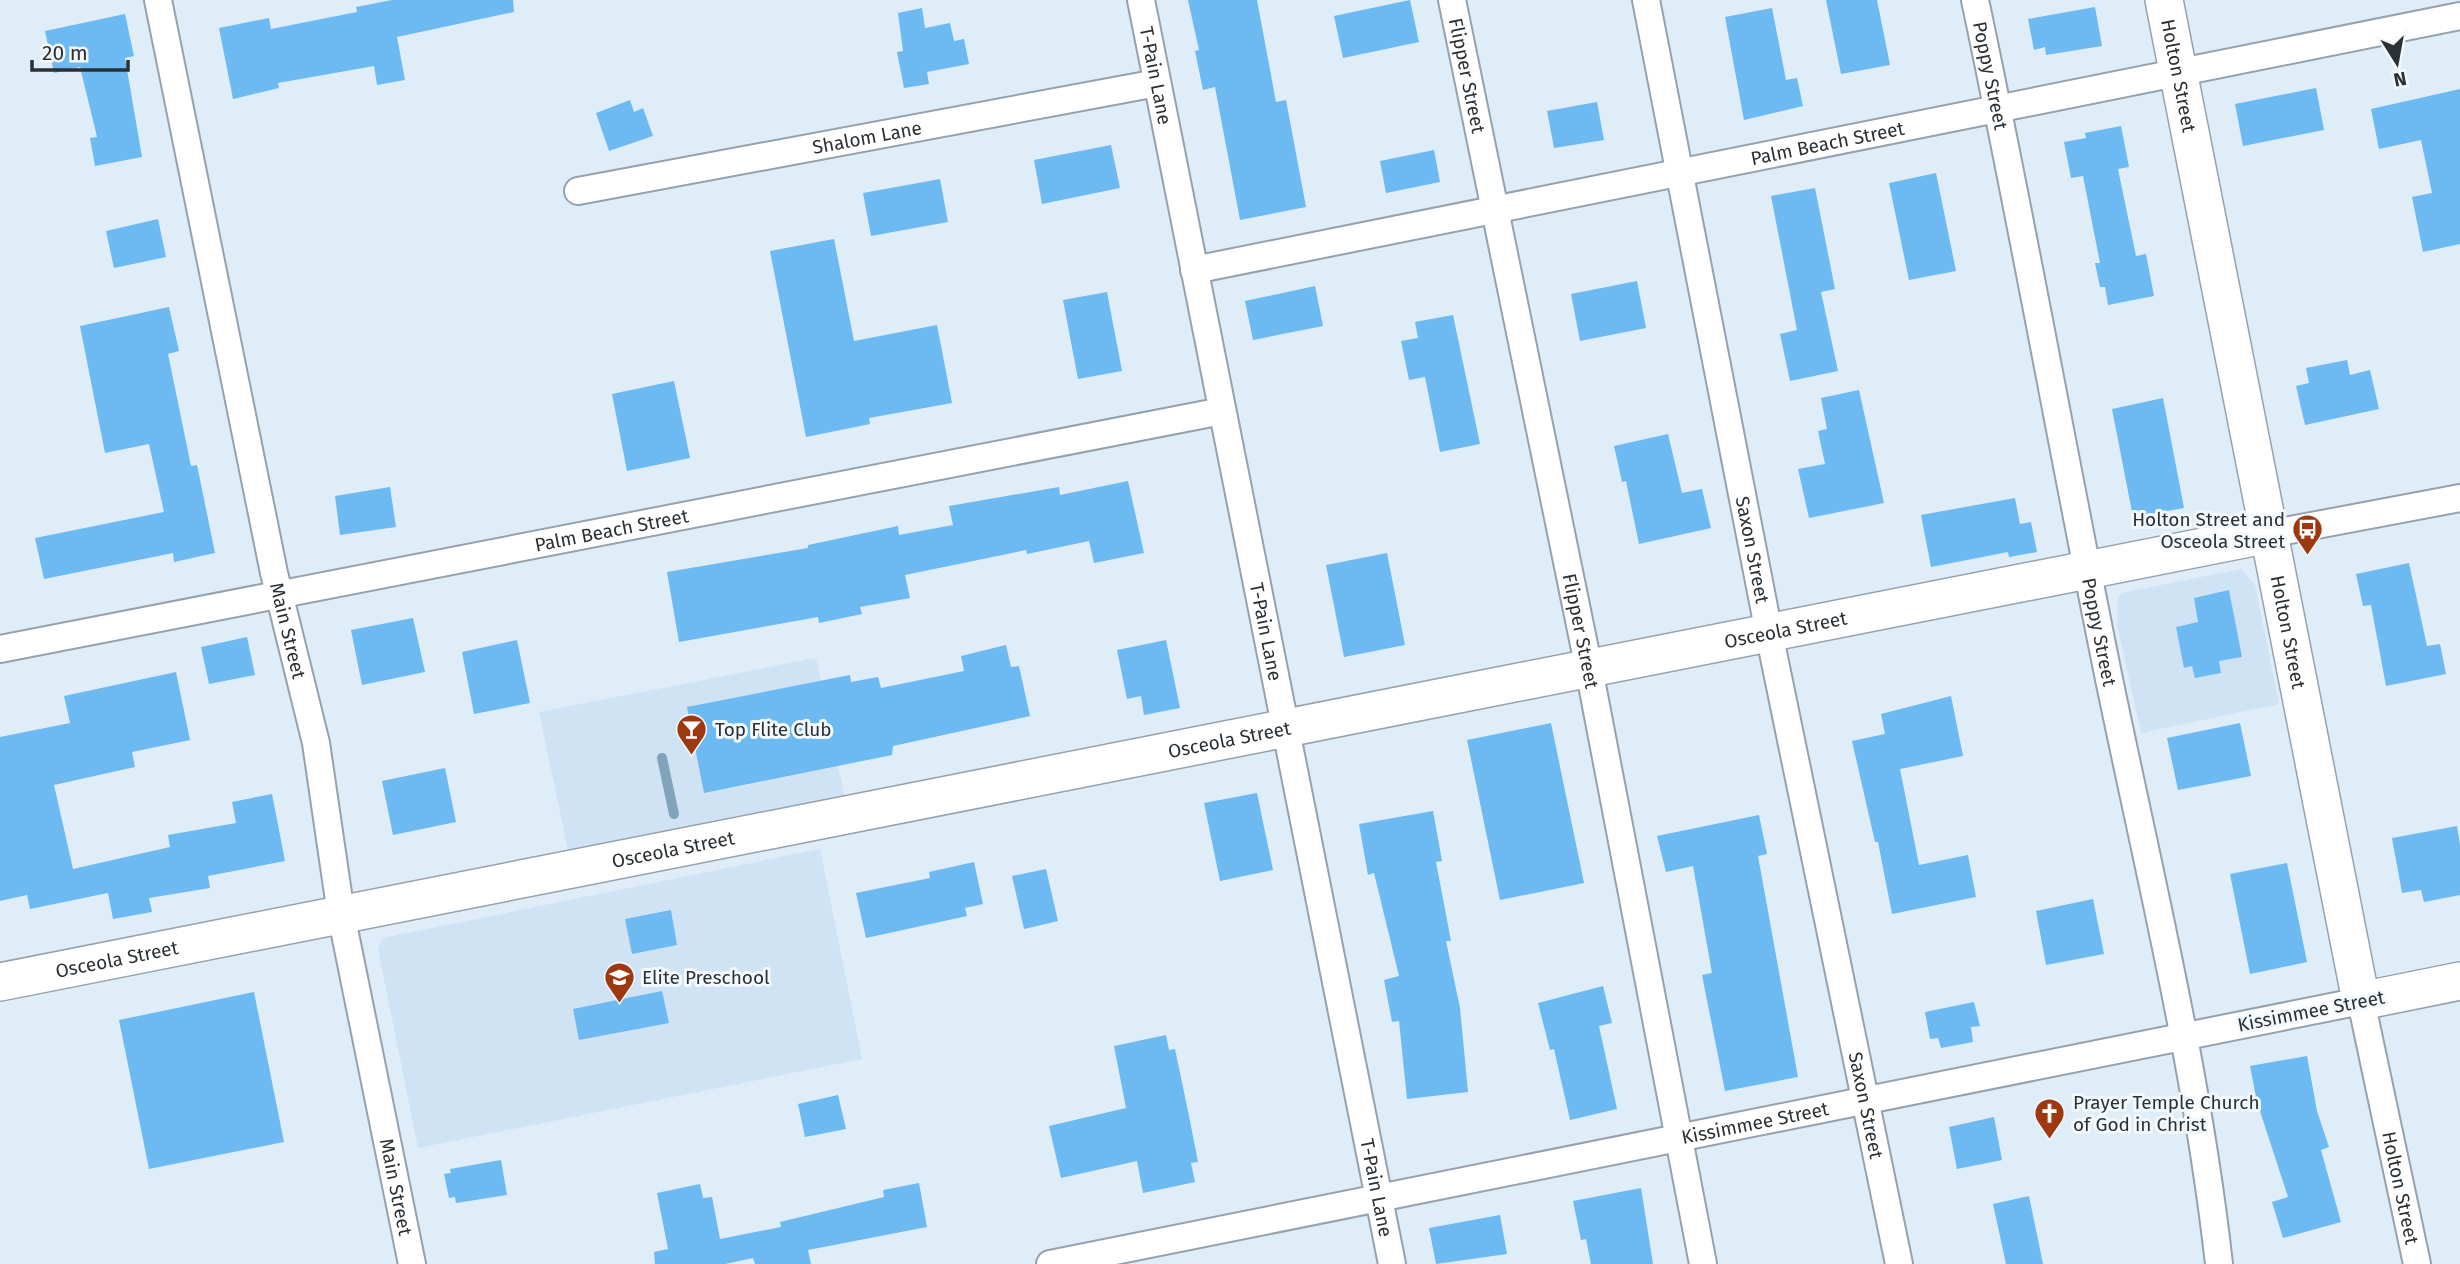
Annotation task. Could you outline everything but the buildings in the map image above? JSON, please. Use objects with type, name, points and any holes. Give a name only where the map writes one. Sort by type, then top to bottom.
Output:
[{"type":"street","name":"Main Street","points":[[158,0],[279,594],[316,743],[341,914],[412,1264]]},
{"type":"street","name":"T-Pain Lane","points":[[1141,0],[1392,1264]]},
{"type":"street","name":"Flipper Street","points":[[1452,0],[1589,669],[1677,1140],[1703,1264]]},
{"type":"street","name":"Saxon Street","points":[[1646,0],[1769,633],[1899,1264]]},
{"type":"street","name":"Poppy Street","points":[[1975,0],[2087,570],[2183,1036],[2207,1168],[2219,1264]]},
{"type":"street","name":"Holton Street","points":[[2164,0],[2361,1001],[2417,1264]]},
{"type":"street","name":"Palm Beach Street","points":[[1194,270],[2460,16]]},
{"type":"street","name":"Shalom Lane","points":[[578,191],[1157,83]]},
{"type":"street","name":"Palm Beach Street","points":[[0,649],[1222,411]]},
{"type":"street","name":"Osceola Street","points":[[0,982],[2460,498]]},
{"type":"street","name":"Kissimmee Street","points":[[1050,1264],[2460,981]]},
{"type":"shaded area","points":[[2241,569],[2255,585],[2279,704],[2141,733],[2117,625],[2118,598],[2121,593]]},
{"type":"shaded area","name":"Top Flite Club","points":[[816,658],[845,799],[569,855],[539,712]]},
{"type":"shaded area","name":"Elite Preschool","points":[[820,849],[862,1059],[418,1148],[378,949],[383,938]]},
{"type":"waterway","points":[[662,758],[674,814]]},
{"type":"place","name":"Holton Street and Osceola Street","points":[[2308,557]]},
{"type":"place","name":"Top Flite Club","points":[[692,756]]},
{"type":"place","name":"Elite Preschool","points":[[619,1004]]},
{"type":"place","name":"Prayer Temple Church of God in Christ","points":[[2050,1140]]}]
